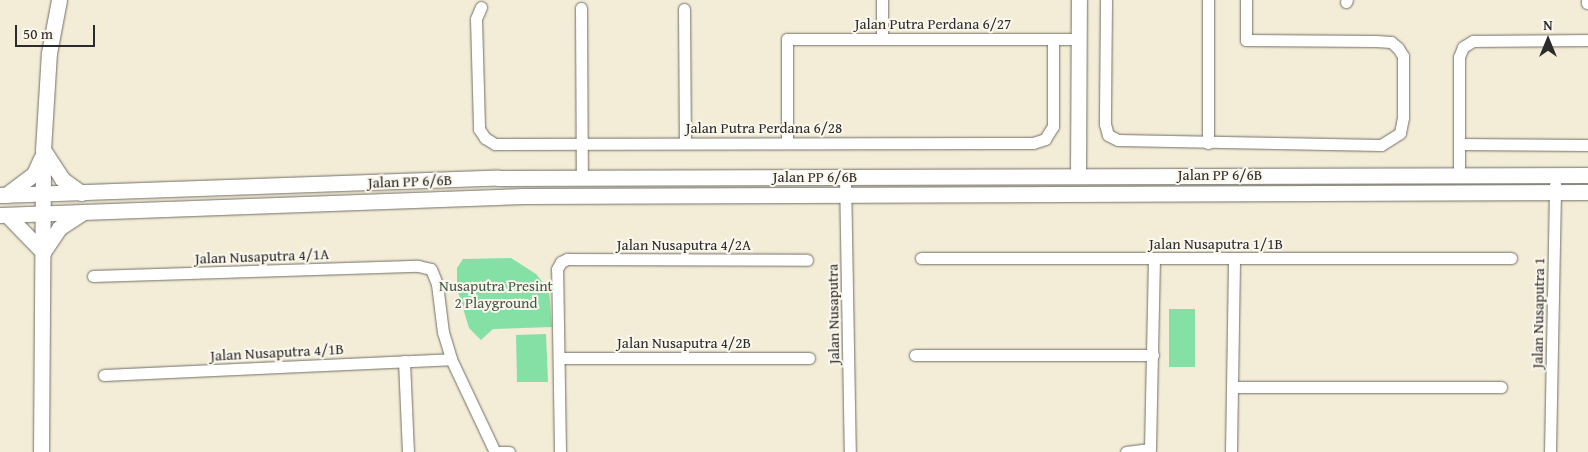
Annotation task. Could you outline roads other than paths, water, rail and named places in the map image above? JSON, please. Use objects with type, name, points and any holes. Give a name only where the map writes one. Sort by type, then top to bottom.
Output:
[{"type":"street","points":[[41,452],[43,150],[49,53],[59,0]]},
{"type":"street","points":[[882,0],[882,39]]},
{"type":"street","points":[[1078,176],[1079,0]]},
{"type":"street","points":[[1106,0],[1105,124],[1108,135],[1118,140],[1381,145],[1400,133],[1403,116],[1403,56],[1391,42],[1246,40],[1246,0]]},
{"type":"street","points":[[1208,0],[1208,143]]},
{"type":"street","name":"Jalan Putra Perdana 6/28","points":[[481,7],[476,19],[480,129],[485,138],[495,144],[581,142],[1034,143],[1045,139],[1052,126],[1052,39]]},
{"type":"street","points":[[581,8],[582,178]]},
{"type":"street","points":[[684,9],[685,142]]},
{"type":"street","name":"Jalan Putra Perdana 6/27","points":[[787,143],[787,39],[1078,39]]},
{"type":"street","points":[[1459,174],[1459,57],[1464,47],[1473,41],[1588,40]]},
{"type":"street","points":[[1459,144],[1588,145]]},
{"type":"street","points":[[43,150],[62,179],[81,192]]},
{"type":"street","points":[[3,195],[34,174],[43,150]]},
{"type":"street","name":"Jalan Nusaputra 1","points":[[1550,452],[1554,175]]},
{"type":"street","name":"Jalan PP 6/6B","points":[[3,195],[498,178],[1588,175]]},
{"type":"street","name":"Jalan Nusaputra","points":[[845,176],[850,452]]},
{"type":"street","name":"Jalan PP 6/6B","points":[[4,215],[524,196],[1588,192]]},
{"type":"street","points":[[43,252],[60,228],[83,212]]},
{"type":"street","points":[[4,215],[43,252]]},
{"type":"street","name":"Jalan Nusaputra 1/1B","points":[[921,258],[1154,260],[1511,258]]},
{"type":"street","name":"Jalan Nusaputra 4/2A","points":[[559,358],[557,269],[560,262],[567,259],[807,260]]},
{"type":"street","points":[[1231,452],[1234,259]]},
{"type":"street","points":[[1126,452],[1150,449],[1154,260]]},
{"type":"street","name":"Jalan Nusaputra 4/1A","points":[[93,276],[418,266],[430,269],[437,284],[443,332],[451,359]]},
{"type":"street","points":[[915,355],[1153,355]]},
{"type":"street","points":[[559,358],[560,452]]},
{"type":"street","name":"Jalan Nusaputra 4/2B","points":[[559,358],[809,358]]},
{"type":"street","points":[[451,359],[496,452],[509,452]]},
{"type":"street","name":"Jalan Nusaputra 4/1B","points":[[104,375],[451,359]]},
{"type":"street","points":[[404,361],[408,452]]},
{"type":"street","points":[[1233,387],[1501,387]]},
{"type":"park label","name":"Nusaputra Presint 2 Playground","points":[[496,294]]}]
